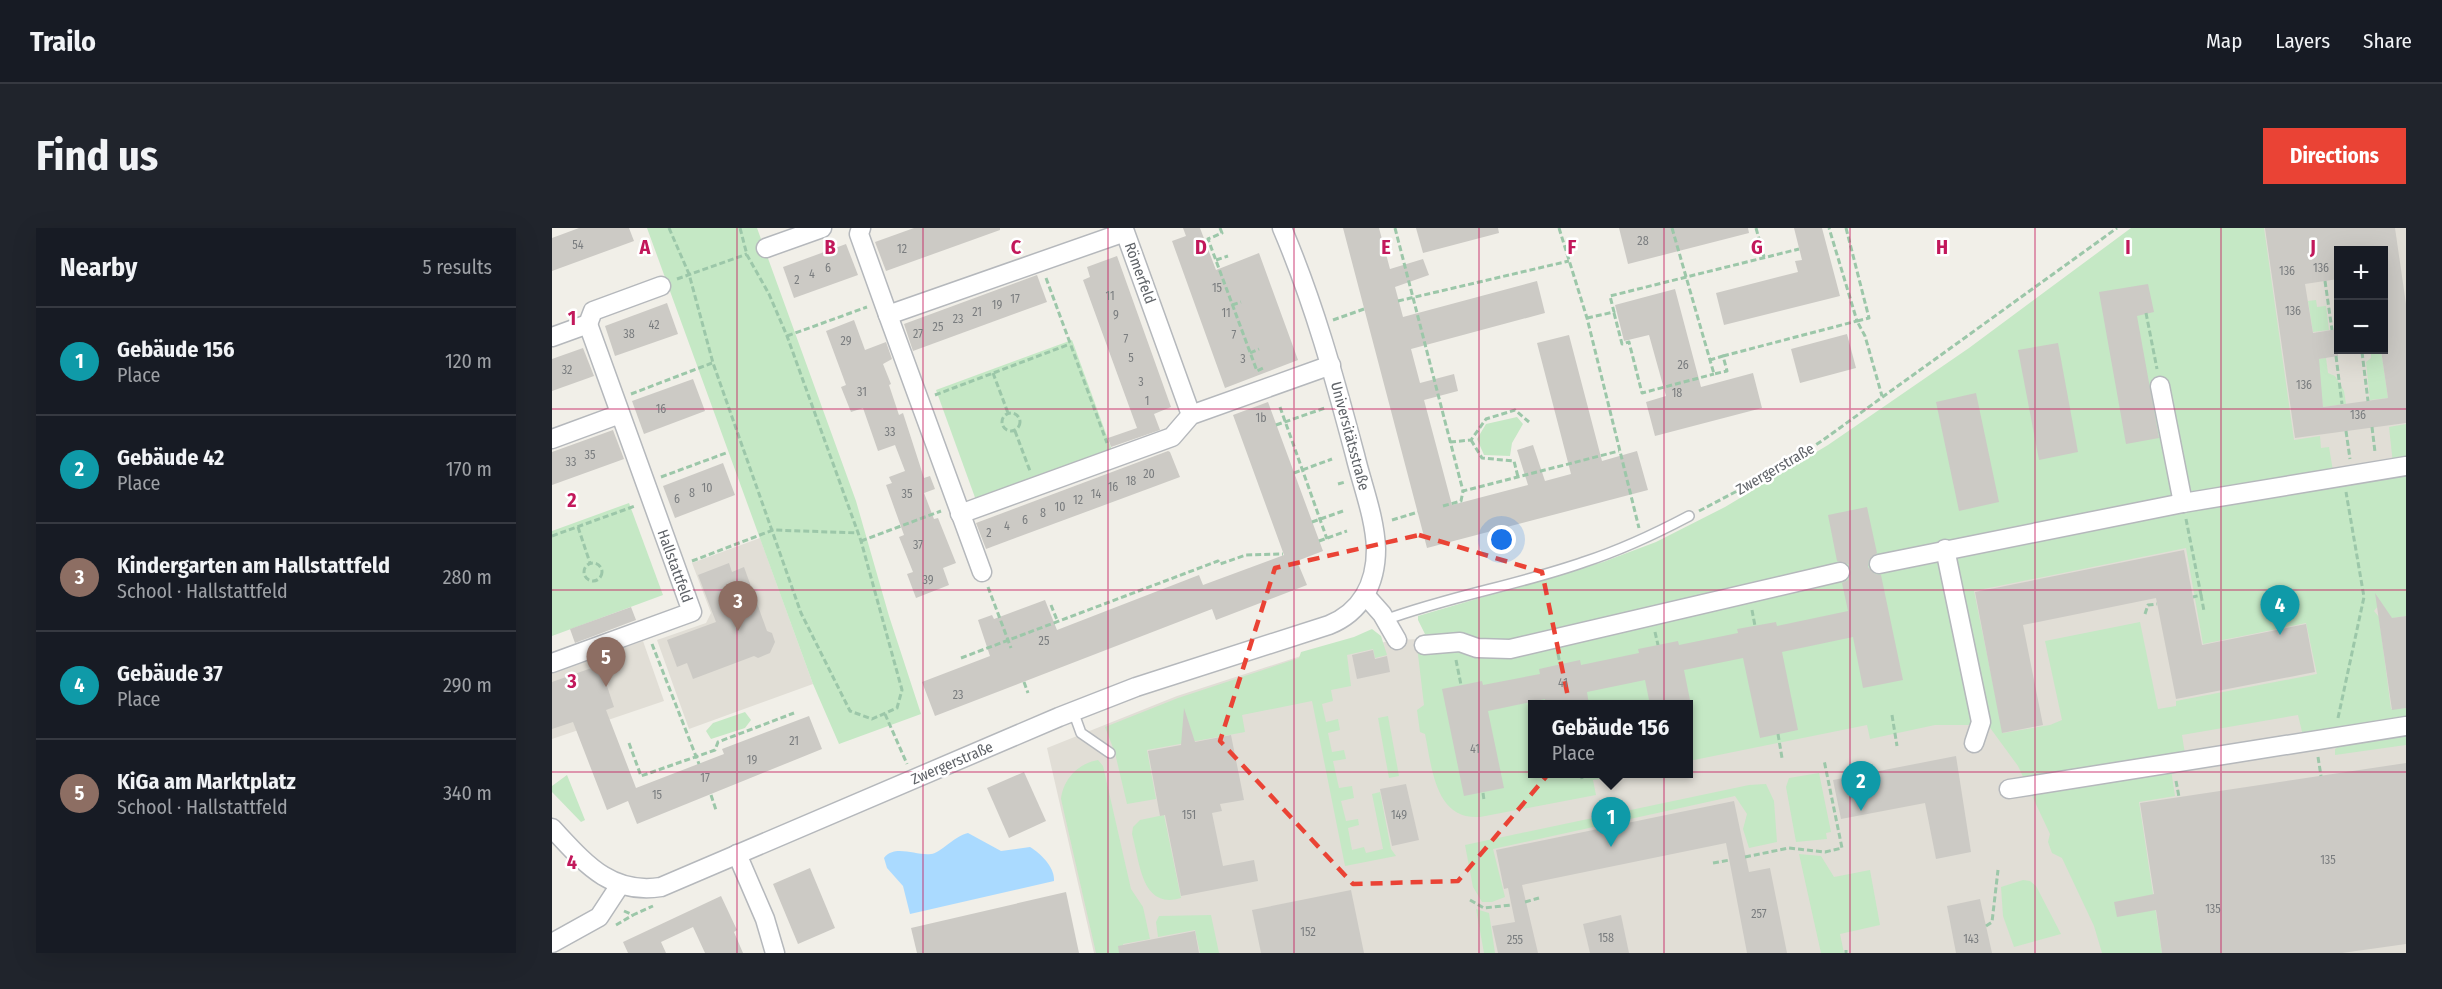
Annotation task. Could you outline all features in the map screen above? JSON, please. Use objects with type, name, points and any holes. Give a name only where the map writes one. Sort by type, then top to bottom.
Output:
[{"type":"street","points":[[766,248],[822,228]]},
{"type":"street","points":[[861,228],[859,234],[982,572]]},
{"type":"street","name":"Universitätsstraße","points":[[1282,228],[1320,324],[1371,515],[1376,548],[1372,578],[1366,596]]},
{"type":"street","name":"Römerfeld","points":[[886,308],[1040,262],[1125,232],[1191,415]]},
{"type":"street","points":[[552,337],[588,324],[593,311],[661,286]]},
{"type":"street","name":"Hallstattfeld","points":[[552,663],[692,612],[588,324]]},
{"type":"street","points":[[958,510],[1036,487],[1172,438],[1191,415],[1331,364]]},
{"type":"street","points":[[2160,386],[2183,503]]},
{"type":"street","points":[[552,439],[618,407]]},
{"type":"street","points":[[1879,564],[2183,503],[2406,466]]},
{"type":"street","points":[[1945,549],[1981,722],[1974,743]]},
{"type":"street","points":[[1424,645],[1460,642],[1477,648],[1510,649],[1840,572]]},
{"type":"street","points":[[1366,596],[1397,640]]},
{"type":"street","name":"Zwergerstraße","points":[[620,885],[648,889],[661,887],[1073,711],[1136,687],[1329,625],[1350,613],[1366,596]]},
{"type":"street","points":[[2009,789],[2406,726]]},
{"type":"street","points":[[552,828],[593,869],[620,885],[599,917],[552,943]]},
{"type":"street","points":[[736,854],[765,919],[775,953]]},
{"type":"lane","points":[[1385,620],[1415,609],[1583,563],[1642,540],[1689,516]]},
{"type":"lane","points":[[1073,711],[1082,733],[1110,753]]},
{"type":"path","points":[[669,228],[689,274],[713,363],[801,613],[850,711],[872,719],[897,708],[902,690],[859,533],[787,336],[769,294],[747,255],[740,228]]},
{"type":"path","points":[[1220,228],[1222,233],[1208,239],[1257,371],[1265,367]]},
{"type":"path","points":[[1395,228],[1462,491],[1461,501],[1443,506]]},
{"type":"path","points":[[1559,228],[1587,318],[1642,540]]},
{"type":"path","points":[[1672,228],[1714,374]]},
{"type":"path","points":[[1756,228],[1764,257]]},
{"type":"path","points":[[1829,228],[1857,321],[1865,336],[1882,397]]},
{"type":"path","points":[[1710,360],[1869,318],[1846,228]]},
{"type":"path","name":"Zwergerstraße","points":[[1689,516],[1779,469],[2117,228]]},
{"type":"path","points":[[1826,243],[1833,241]]},
{"type":"path","points":[[689,274],[766,248]]},
{"type":"path","points":[[1724,356],[1727,371],[1642,393],[1629,342],[1622,344],[1610,296],[1799,249]]},
{"type":"path","points":[[1216,260],[1228,256]]},
{"type":"path","points":[[1398,301],[1569,261]]},
{"type":"path","points":[[1040,262],[1113,459]]},
{"type":"path","points":[[2325,281],[2332,330]]},
{"type":"path","points":[[1232,305],[1241,302]]},
{"type":"path","points":[[787,336],[886,308]]},
{"type":"path","points":[[1320,324],[1365,309]]},
{"type":"path","points":[[1587,318],[1614,312]]},
{"type":"path","points":[[2146,313],[2160,386]]},
{"type":"path","points":[[919,400],[1070,344]]},
{"type":"path","points":[[1250,353],[1259,349]]},
{"type":"path","points":[[2362,354],[2368,400]]},
{"type":"path","points":[[2336,356],[2342,404]]},
{"type":"path","points":[[618,407],[713,363]]},
{"type":"path","points":[[993,373],[1008,413]]},
{"type":"path","points":[[1276,425],[1341,404]]},
{"type":"path","points":[[1280,406],[1327,539]]},
{"type":"path","points":[[1450,442],[1471,440],[1486,419],[1515,410],[1529,422]]},
{"type":"path","points":[[1015,431],[1006,430],[1002,426],[1002,420],[1008,413],[1014,413],[1020,420],[1015,431],[1036,487]]},
{"type":"path","points":[[2372,427],[2377,471]]},
{"type":"path","points":[[2333,737],[2364,597],[2347,475],[2346,431]]},
{"type":"path","points":[[1471,440],[1482,458],[1514,461],[1518,477]]},
{"type":"path","points":[[1462,491],[1619,451]]},
{"type":"path","points":[[552,537],[578,527],[726,453]]},
{"type":"path","points":[[1294,473],[1332,459]]},
{"type":"path","points":[[2183,503],[2204,611]]},
{"type":"path","points":[[861,541],[958,510]]},
{"type":"path","points":[[1312,522],[1343,511]]},
{"type":"path","points":[[1392,520],[1418,512]]},
{"type":"path","points":[[578,527],[590,563]]},
{"type":"path","points":[[676,567],[773,530],[859,533]]},
{"type":"path","points":[[1319,541],[1347,531]]},
{"type":"path","points":[[961,658],[1218,561],[1220,564],[1246,555],[1283,554]]},
{"type":"path","points":[[590,563],[597,563],[602,567],[602,576],[597,581],[591,581],[585,575],[584,569],[590,563]]},
{"type":"path","points":[[982,572],[1011,648]]},
{"type":"path","points":[[2193,597],[2201,595]]},
{"type":"path","points":[[2145,614],[2148,606],[2157,604]]},
{"type":"path","points":[[1051,605],[1057,621]]},
{"type":"path","points":[[646,629],[699,764]]},
{"type":"path","points":[[1452,643],[1461,685]]},
{"type":"path","points":[[1024,682],[1028,693]]},
{"type":"path","points":[[629,743],[641,776],[715,750],[718,742],[794,713]]},
{"type":"path","points":[[885,714],[913,780]]},
{"type":"path","points":[[1892,715],[1897,746]]},
{"type":"path","points":[[1778,734],[1782,758]]},
{"type":"path","points":[[1745,857],[1789,848],[1825,852],[1842,848],[1824,760]]},
{"type":"path","points":[[1483,793],[1484,800]]},
{"type":"path","points":[[711,795],[716,810]]},
{"type":"path","points":[[1713,863],[1730,860]]},
{"type":"path","points":[[1986,926],[1992,922],[1998,870]]},
{"type":"path","points":[[1526,902],[1539,898]]},
{"type":"path","points":[[1470,900],[1484,908],[1511,905]]},
{"type":"highlighted area","points":[[1419,535],[1542,572],[1577,740],[1458,881],[1353,884],[1220,741],[1275,568]]},
{"type":"shaded area","points":[[2164,228],[2406,228],[2406,953],[1094,953],[1047,748],[1177,696],[1301,656],[1397,640],[1419,639],[1694,550]]},
{"type":"shaded area","points":[[760,538],[813,684],[689,729],[657,640],[706,623],[711,613],[692,563]]},
{"type":"shaded area","points":[[643,641],[664,701],[552,739],[552,673]]},
{"type":"green space","points":[[647,228],[757,228],[856,501],[889,616],[921,714],[839,744],[813,684]]},
{"type":"green space","points":[[2131,228],[2264,228],[2294,440],[2320,436],[2321,448],[2329,447],[2333,471],[2393,464],[2389,427],[2406,424],[2406,616],[2387,619],[2378,606],[2374,611],[2379,617],[2391,709],[2406,708],[2406,722],[2303,736],[2298,715],[2182,735],[2185,754],[2169,756],[2175,796],[2139,802],[2162,953],[2102,953],[2094,926],[2062,858],[2052,853],[2048,842],[2050,834],[2018,766],[1988,725],[1935,725],[1870,739],[1867,725],[1693,760],[1693,700],[1528,700],[1528,778],[1604,778],[1593,780],[1596,795],[1480,817],[1465,816],[1453,810],[1438,789],[1425,734],[1420,732],[1417,710],[1424,705],[1416,638],[1425,634],[1418,616],[1603,562],[1656,542],[1725,507],[1828,445],[1969,348]],"holes":[[[2186,548],[2203,644],[2306,623],[2317,674],[2176,701],[2176,706],[2158,709],[2140,622],[2045,641],[2062,720],[2050,725],[2003,733],[1974,591]]]},
{"type":"green space","points":[[2316,300],[2317,307],[2326,306],[2329,330],[2313,332],[2308,301]]},
{"type":"green space","points":[[1072,340],[1113,453],[977,503],[936,390]]},
{"type":"green space","points":[[2371,354],[2382,354],[2388,398],[2370,400],[2366,362],[2371,358]]},
{"type":"green space","points":[[2326,358],[2328,373],[2335,376],[2344,391],[2346,404],[2323,407],[2316,359]]},
{"type":"green space","points":[[1517,417],[1523,424],[1512,443],[1510,456],[1484,455],[1477,439],[1486,424]]},
{"type":"green space","points":[[629,503],[663,595],[552,636],[552,531]]},
{"type":"green space","points":[[1372,629],[1381,636],[1387,655],[1375,658],[1373,649],[1347,655],[1351,686],[1331,690],[1333,701],[1322,704],[1326,722],[1338,719],[1340,730],[1328,733],[1332,752],[1344,750],[1346,759],[1333,761],[1339,788],[1352,786],[1354,798],[1341,801],[1346,821],[1358,819],[1359,825],[1348,828],[1352,850],[1364,847],[1366,853],[1383,849],[1372,794],[1380,792],[1391,849],[1396,856],[1345,866],[1312,701],[1242,715],[1245,732],[1147,750],[1156,799],[1127,804],[1115,753],[1105,727],[1178,698],[1299,658],[1301,652],[1354,637]]},
{"type":"green space","points":[[745,712],[751,720],[745,728],[711,739],[706,731],[713,723]]},
{"type":"green space","points":[[1388,716],[1399,776],[1389,778],[1378,718]]},
{"type":"green space","points":[[2406,735],[2406,745],[2335,755],[2335,749],[2341,745]]},
{"type":"green space","points":[[1098,760],[1103,766],[1131,889],[1143,907],[1150,939],[1123,944],[1124,953],[1096,953],[1061,799],[1065,785],[1073,773],[1078,768]]},
{"type":"green space","points":[[1819,773],[1831,832],[1826,833],[1827,839],[1796,842],[1786,787],[1789,778]]},
{"type":"green space","points":[[567,775],[585,820],[581,822],[552,792],[552,786]]},
{"type":"green space","points":[[1766,784],[1774,801],[1777,842],[1749,848],[1743,829],[1747,814],[1735,796],[1493,849],[1505,897],[1492,902],[1482,902],[1473,887],[1465,845],[1749,785]]},
{"type":"green space","points":[[1164,815],[1181,898],[1168,900],[1158,897],[1144,881],[1132,834],[1133,827],[1140,820]]},
{"type":"green space","points":[[1799,854],[1821,856],[1834,877],[1870,870],[1880,925],[1840,934],[1844,953],[1821,953]]},
{"type":"green space","points":[[2023,880],[2030,881],[2036,886],[2061,934],[2014,947],[2003,916],[2001,887]]},
{"type":"green space","points":[[1476,909],[1489,913],[1495,953],[1484,953]]},
{"type":"green space","points":[[1211,915],[1219,953],[1200,953],[1195,930],[1158,937],[1156,922],[1159,916]]},
{"type":"water","points":[[968,833],[1001,851],[1030,847],[1050,866],[1054,881],[910,914],[903,886],[887,868],[884,858],[900,851],[935,853]]},
{"type":"building","points":[[579,228],[629,228],[634,241],[552,271],[552,238]]},
{"type":"building","points":[[914,228],[1000,228],[1000,230],[886,271],[875,242]]},
{"type":"building","points":[[1183,228],[1200,228],[1216,270],[1259,253],[1298,360],[1225,388],[1172,241],[1186,236]]},
{"type":"building","points":[[1343,228],[1379,228],[1390,269],[1423,259],[1429,275],[1395,287],[1403,317],[1537,281],[1545,313],[1411,349],[1420,383],[1454,374],[1458,391],[1424,400],[1452,505],[1528,485],[1517,450],[1533,445],[1545,481],[1571,474],[1537,343],[1569,335],[1602,461],[1637,451],[1648,490],[1427,548]]},
{"type":"building","points":[[1416,228],[1498,228],[1499,233],[1423,253]]},
{"type":"building","points":[[1619,228],[1748,228],[1749,233],[1628,264]]},
{"type":"building","points":[[1794,228],[1822,228],[1840,296],[1724,325],[1716,293],[1798,272],[1795,261],[1802,260]]},
{"type":"building","points":[[2265,228],[2395,228],[2406,304],[2406,423],[2295,438]]},
{"type":"building","points":[[846,244],[858,275],[794,298],[783,267]]},
{"type":"building","points":[[1117,256],[1171,407],[1154,414],[1160,430],[1111,447],[1108,438],[1137,428],[1083,280],[1090,277],[1087,267]]},
{"type":"building","points":[[1037,275],[1047,302],[913,351],[904,324]]},
{"type":"building","points":[[2148,284],[2154,312],[2137,316],[2159,438],[2126,444],[2099,292]]},
{"type":"building","points":[[1675,289],[1701,387],[1753,373],[1762,408],[1655,436],[1646,402],[1666,396],[1649,335],[1624,341],[1615,305]]},
{"type":"building","points":[[667,303],[678,334],[615,356],[605,326]]},
{"type":"building","points":[[854,320],[865,350],[886,342],[892,359],[883,364],[891,384],[889,385],[899,415],[903,413],[924,478],[930,476],[935,489],[924,493],[934,519],[938,518],[956,563],[943,568],[949,585],[916,598],[907,574],[913,572],[899,537],[904,535],[886,485],[892,483],[889,477],[905,471],[895,445],[878,451],[863,408],[851,412],[841,387],[846,385],[826,331]]},
{"type":"building","points":[[1847,334],[1856,368],[1800,383],[1791,349]]},
{"type":"building","points":[[2058,343],[2078,452],[2039,460],[2018,350]]},
{"type":"building","points":[[583,348],[594,376],[552,391],[552,359]]},
{"type":"building","points":[[693,379],[705,411],[644,434],[632,401]]},
{"type":"building","points":[[1976,393],[1999,502],[1959,511],[1936,402]]},
{"type":"building","points":[[1268,402],[1323,551],[1297,561],[1307,585],[1216,620],[1212,609],[935,716],[922,682],[990,656],[978,620],[992,615],[994,619],[1045,600],[1057,630],[1199,575],[1203,585],[1284,555],[1233,415]]},
{"type":"building","points":[[613,430],[624,459],[552,485],[552,452]]},
{"type":"building","points":[[1168,451],[1180,477],[986,549],[976,523]]},
{"type":"building","points":[[723,463],[735,495],[675,518],[663,486]]},
{"type":"building","points":[[1867,507],[1877,553],[1869,560],[1868,567],[1875,574],[1881,575],[1903,680],[1863,688],[1853,637],[1782,652],[1798,730],[1760,738],[1743,658],[1684,670],[1690,700],[1649,700],[1645,680],[1587,692],[1588,700],[1528,700],[1528,703],[1488,711],[1504,788],[1464,796],[1442,689],[1482,681],[1483,685],[1540,674],[1539,669],[1580,660],[1581,665],[1639,653],[1638,649],[1678,641],[1679,645],[1738,633],[1737,629],[1776,622],[1777,626],[1848,611],[1842,583],[1848,580],[1851,570],[1848,564],[1837,561],[1828,515]]},
{"type":"building","points":[[2184,550],[2202,645],[2306,624],[2315,672],[2176,699],[2156,598],[2023,625],[2043,725],[2002,733],[1975,592]]},
{"type":"building","points":[[729,563],[732,572],[744,567],[767,631],[772,633],[775,642],[770,653],[758,658],[754,656],[693,679],[687,663],[677,667],[667,640],[716,622],[698,575]]},
{"type":"building","points":[[2375,593],[2392,618],[2406,616],[2406,708],[2392,710]]},
{"type":"building","points":[[631,607],[636,620],[575,643],[570,629]]},
{"type":"building","points":[[1373,650],[1375,659],[1387,656],[1390,672],[1357,679],[1352,655]]},
{"type":"building","points":[[600,665],[614,707],[606,710],[636,788],[724,754],[722,749],[809,716],[822,749],[637,824],[628,801],[607,810],[573,722],[552,729],[552,682]]},
{"type":"building","points":[[1184,708],[1195,742],[1231,735],[1244,800],[1220,804],[1222,811],[1212,813],[1223,866],[1254,860],[1258,881],[1181,896],[1165,815],[1160,816],[1148,751],[1181,745]]},
{"type":"building","points":[[1956,756],[1971,852],[1936,859],[1925,803],[1841,819],[1833,780]]},
{"type":"building","points":[[2406,763],[2406,944],[2342,953],[2162,953],[2156,910],[2117,917],[2114,902],[2154,894],[2140,803]]},
{"type":"building","points":[[1024,772],[1046,821],[1009,838],[987,788]]},
{"type":"building","points":[[1406,784],[1419,840],[1392,846],[1380,789]]},
{"type":"building","points":[[1734,801],[1749,872],[1770,868],[1787,953],[1747,953],[1726,843],[1522,885],[1538,953],[1498,953],[1492,926],[1515,922],[1508,888],[1504,889],[1496,850]]},
{"type":"building","points":[[810,868],[835,928],[798,944],[773,884]]},
{"type":"building","points":[[1351,890],[1364,953],[1261,953],[1252,910]]},
{"type":"building","points":[[1066,892],[1079,953],[917,953],[911,928]]},
{"type":"building","points":[[721,896],[737,930],[734,932],[743,953],[705,953],[693,927],[661,942],[666,953],[628,953],[623,942]]},
{"type":"building","points":[[1980,899],[1992,953],[1956,953],[1947,906]]},
{"type":"building","points":[[1621,915],[1629,953],[1590,953],[1583,924]]},
{"type":"building","points":[[1195,931],[1199,953],[1119,953],[1118,946]]},
{"type":"place","name":"Kindergarten am Hallstattfeld","points":[[738,631]]},
{"type":"place","name":"Gebäude 37","points":[[2280,635]]},
{"type":"place","name":"KiGa am Marktplatz","points":[[606,687]]},
{"type":"place","name":"Gebäude 42","points":[[1861,811]]},
{"type":"place","name":"Gebäude 156","points":[[1611,847]]}]
